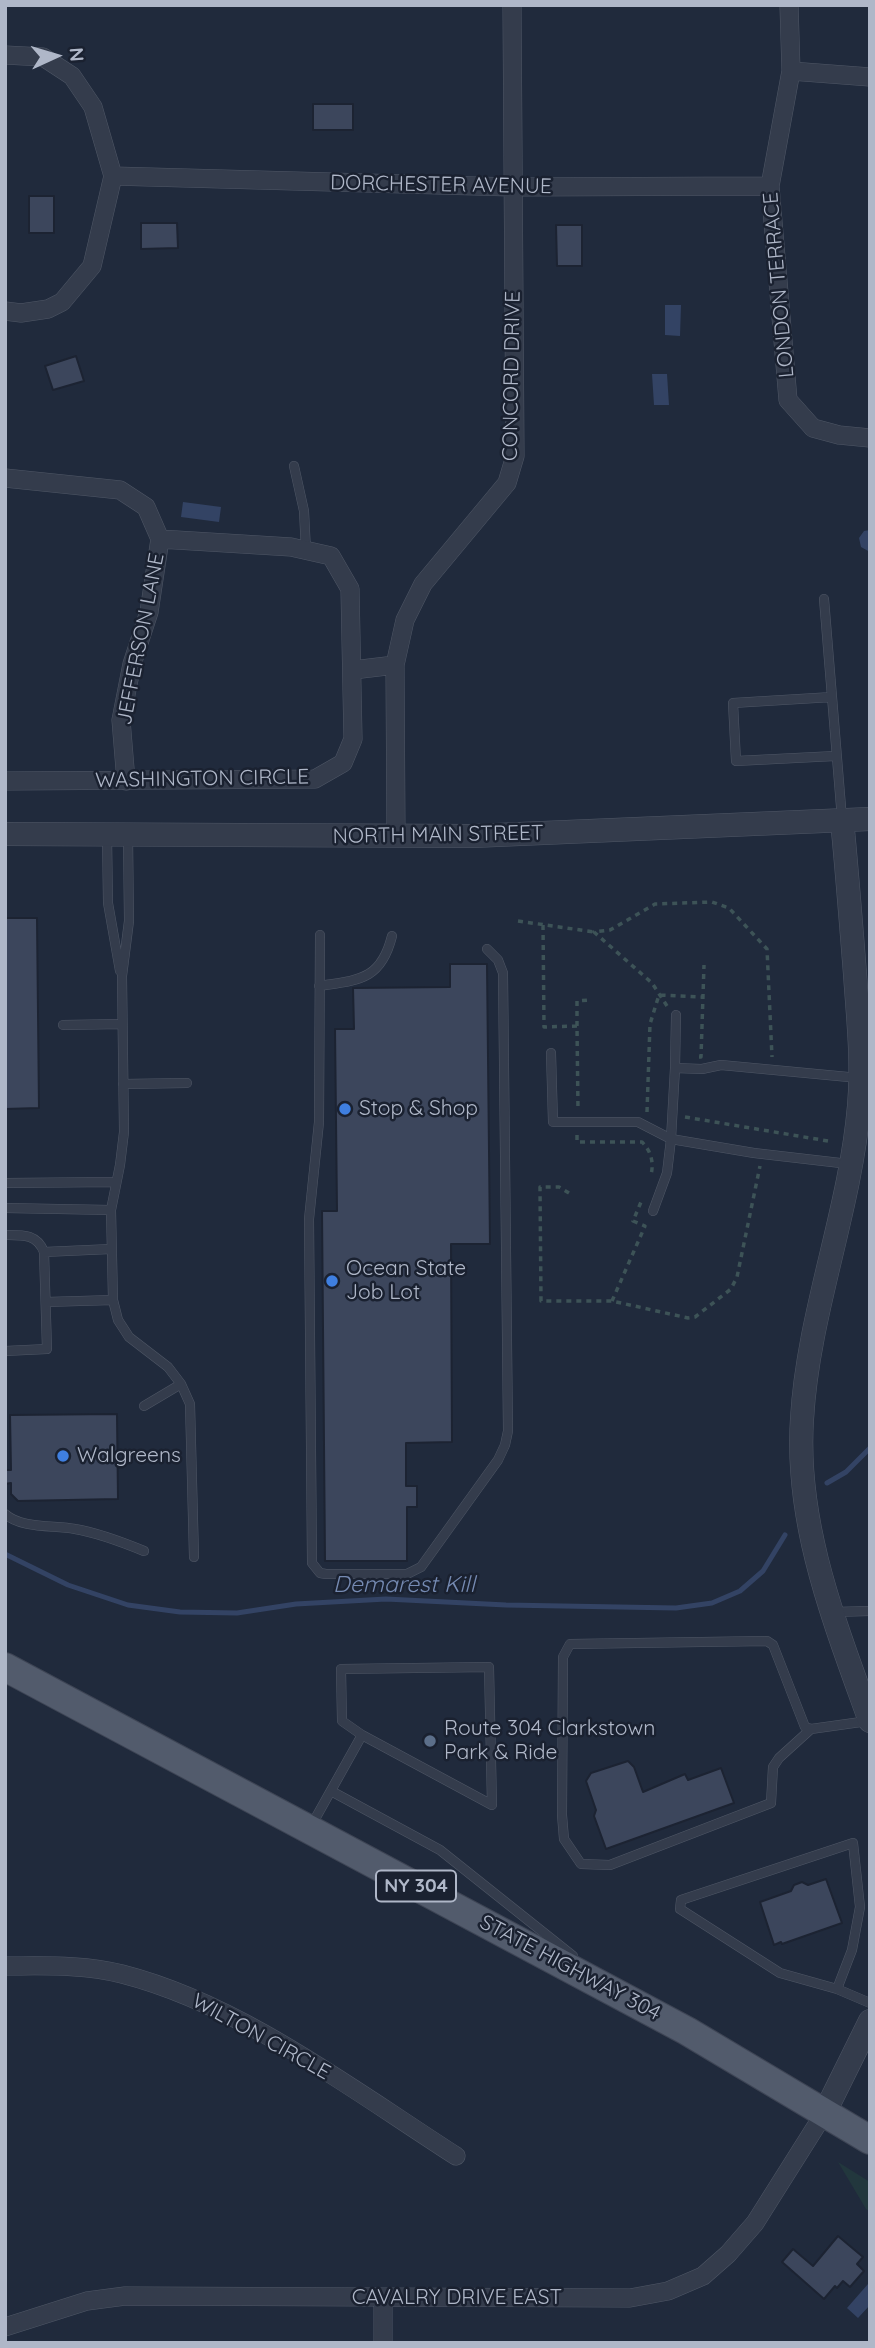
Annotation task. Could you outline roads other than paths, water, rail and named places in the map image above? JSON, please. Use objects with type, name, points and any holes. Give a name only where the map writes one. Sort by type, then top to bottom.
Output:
[{"type":"main road","name":"STATE HIGHWAY 304","points":[[5,1667],[620,1995],[722,2051],[870,2140]]},
{"type":"street","name":"CONCORD DRIVE","points":[[396,836],[395,665],[405,620],[423,584],[507,483],[515,456],[512,5]]},
{"type":"street","name":"LONDON TERRACE","points":[[789,5],[791,71],[770,186],[788,400],[813,428],[870,439]]},
{"type":"street","points":[[5,55],[43,57],[72,76],[93,107],[113,176],[92,266],[62,302],[48,309],[21,313],[5,311]]},
{"type":"street","points":[[791,71],[870,77]]},
{"type":"street","name":"DORCHESTER AVENUE","points":[[113,176],[512,187],[770,186]]},
{"type":"street","points":[[5,478],[120,490],[146,507],[160,538]]},
{"type":"street","name":"WASHINGTON CIRCLE","points":[[5,781],[315,779],[344,763],[353,739],[349,589],[331,556],[291,547],[160,538]]},
{"type":"street","name":"JEFFERSON LANE","points":[[126,781],[121,720],[132,664],[149,612],[160,538]]},
{"type":"street","points":[[353,670],[395,665]]},
{"type":"street","name":"NORTH MAIN STREET","points":[[5,834],[522,835],[870,819]]},
{"type":"street","points":[[842,820],[865,1037],[861,1078],[863,1134],[850,1164],[811,1353],[802,1419],[803,1486],[813,1550],[831,1612],[870,1721]]},
{"type":"street","name":"WILTON CIRCLE","points":[[5,1966],[60,1966],[119,1973],[174,1989],[227,2013],[284,2046],[456,2156]]},
{"type":"street","points":[[825,2112],[870,2021]]},
{"type":"street","name":"CAVALRY DRIVE EAST","points":[[5,2327],[87,2301],[125,2296],[629,2298],[668,2291],[704,2276],[746,2233],[825,2112]]},
{"type":"street","points":[[383,2298],[383,2343]]},
{"type":"lane","points":[[294,466],[304,511],[306,551]]},
{"type":"lane","points":[[824,599],[842,820]]},
{"type":"lane","points":[[832,697],[733,703],[736,761],[835,755]]},
{"type":"lane","points":[[117,834],[109,913],[121,976]]},
{"type":"lane","points":[[117,834],[129,921],[121,976],[123,1150],[111,1210],[113,1300],[118,1320],[129,1337],[168,1367],[186,1394],[191,1414],[194,1557]]},
{"type":"lane","points":[[320,936],[319,1122],[309,1219],[312,1563],[320,1573],[326,1574],[407,1574],[421,1567],[498,1460],[505,1445],[508,1431],[503,974],[498,960],[487,949]]},
{"type":"lane","points":[[319,986],[368,976],[384,961],[392,936]]},
{"type":"lane","points":[[653,1211],[667,1173],[679,1068],[674,1013]]},
{"type":"lane","points":[[63,1025],[122,1024]]},
{"type":"lane","points":[[551,1053],[553,1122],[638,1122],[671,1139],[762,1154],[850,1164]]},
{"type":"lane","points":[[679,1068],[702,1069],[721,1065],[861,1078]]},
{"type":"lane","points":[[123,1084],[187,1083]]},
{"type":"lane","points":[[5,1183],[116,1182]]},
{"type":"lane","points":[[5,1208],[111,1210]]},
{"type":"lane","points":[[5,1235],[32,1237],[41,1243],[44,1252],[47,1349],[5,1350]]},
{"type":"lane","points":[[44,1252],[111,1249]]},
{"type":"lane","points":[[46,1302],[113,1300]]},
{"type":"lane","points":[[144,1406],[181,1384]]},
{"type":"lane","points":[[5,1514],[23,1522],[98,1534],[144,1551]]},
{"type":"lane","points":[[831,1612],[870,1611]]},
{"type":"lane","points":[[811,1729],[779,1758],[774,1767],[771,1803],[610,1865],[581,1864],[564,1839],[563,1657],[570,1644],[767,1641],[773,1645],[805,1727],[811,1729],[870,1721]]},
{"type":"lane","points":[[489,1667],[492,1805],[444,1780],[362,1735],[342,1721],[341,1669],[489,1667]]},
{"type":"lane","points":[[309,1829],[362,1735]]},
{"type":"lane","points":[[331,1791],[440,1850],[620,1995]]},
{"type":"lane","points":[[837,1989],[852,1950],[860,1907],[853,1843],[681,1900],[680,1909],[780,1973],[837,1989],[870,2003]]},
{"type":"water","points":[[665,305],[681,305],[680,336],[665,335]]},
{"type":"water","points":[[652,374],[667,374],[669,405],[654,405]]},
{"type":"water","points":[[183,502],[221,507],[219,522],[181,517]]},
{"type":"water","points":[[870,530],[870,552],[861,547],[859,538],[864,531]]},
{"type":"water","points":[[868,2284],[870,2305],[858,2318],[847,2308]]},
{"type":"waterway","name":"Demarest Kill","points":[[827,1483],[846,1472],[870,1448]]},
{"type":"waterway","name":"Demarest Kill","points":[[5,1554],[68,1585],[128,1605],[180,1612],[237,1613],[296,1604],[386,1599],[506,1605],[676,1608],[712,1603],[740,1591],[763,1571],[785,1535]]},
{"type":"place","name":"Stop & Shop","points":[[345,1109]]},
{"type":"place","name":"Ocean State Job Lot","points":[[332,1281]]},
{"type":"place","name":"Walgreens","points":[[63,1456]]},
{"type":"place","name":"Route 304 Clarkstown Park & Ride","points":[[430,1741]]}]
